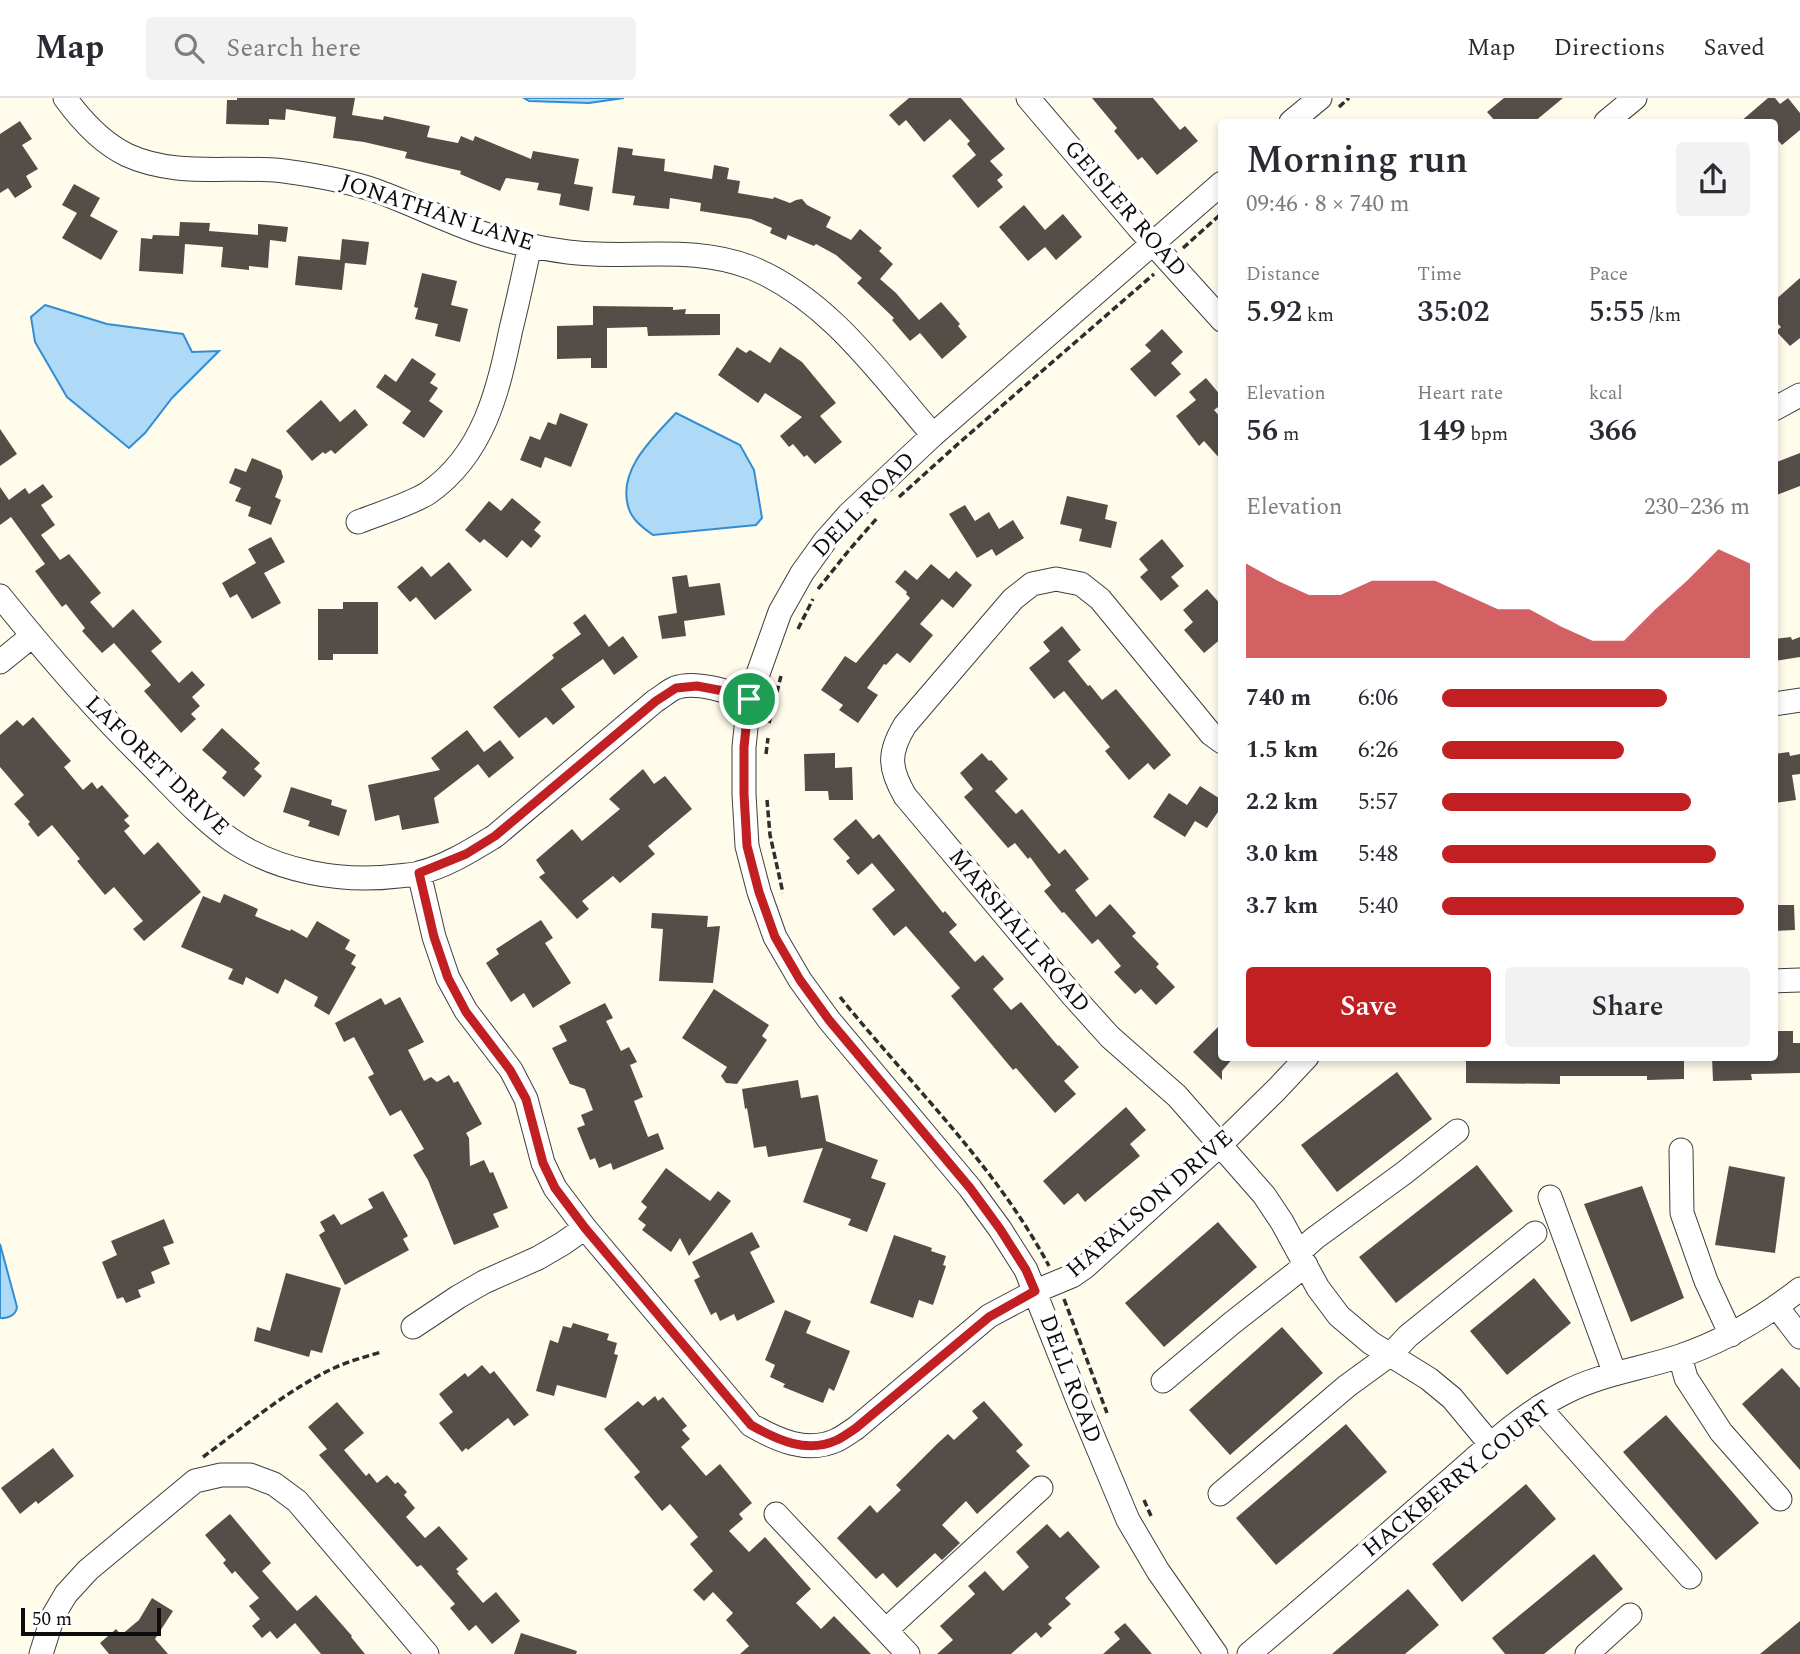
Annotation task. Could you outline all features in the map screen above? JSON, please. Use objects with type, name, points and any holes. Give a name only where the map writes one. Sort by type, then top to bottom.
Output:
[{"type":"street","name":"JONATHAN LANE","points":[[65,98],[100,137],[126,154],[154,164],[178,169],[244,168],[283,171],[319,177],[375,190],[468,228],[568,252],[607,255],[696,254],[751,267],[798,292],[833,322],[933,435]]},
{"type":"street","name":"GEISLER ROAD","points":[[1028,98],[1218,316]]},
{"type":"street","points":[[1295,119],[1320,98]]},
{"type":"street","points":[[1610,119],[1635,98]]},
{"type":"street","name":"DELL ROAD","points":[[1216,1654],[1158,1571],[1128,1520],[1026,1270],[970,1188],[829,1020],[800,980],[775,937],[747,846],[744,747],[749,699],[780,612],[802,573],[825,541],[849,514],[933,435],[1218,186]]},
{"type":"street","points":[[358,522],[427,494],[455,470],[475,442],[490,412],[501,377],[530,245]]},
{"type":"street","points":[[1778,407],[1800,395]]},
{"type":"street","name":"MARSHALL ROAD","points":[[1218,739],[1100,599],[1081,584],[1056,579],[1032,584],[1013,599],[905,725],[896,740],[892,760],[896,780],[905,796],[1073,996],[1110,1037],[1177,1096],[1264,1195],[1318,1288],[1339,1316],[1371,1343],[1429,1379],[1452,1398],[1491,1445]]},
{"type":"street","name":"LAFORET DRIVE","points":[[0,596],[55,665],[126,740],[202,816],[231,840],[267,859],[306,871],[347,878],[383,878],[419,873],[466,854],[495,836],[656,701],[676,688],[697,686],[749,699]]},
{"type":"street","points":[[0,662],[32,636]]},
{"type":"street","points":[[1778,703],[1800,700]]},
{"type":"street","name":"HARALSON DRIVE","points":[[419,873],[434,937],[448,978],[466,1012],[510,1070],[526,1099],[543,1163],[555,1188],[585,1228],[751,1425],[771,1437],[793,1445],[817,1446],[836,1440],[856,1428],[989,1317],[1085,1267],[1220,1145],[1303,1061]]},
{"type":"street","points":[[1778,981],[1800,980]]},
{"type":"street","points":[[1163,1381],[1302,1259],[1315,1238],[1457,1131]]},
{"type":"street","points":[[1681,1150],[1682,1213],[1706,1281],[1731,1335]]},
{"type":"street","points":[[1550,1197],[1615,1374]]},
{"type":"street","points":[[413,1327],[484,1282],[538,1258],[585,1228]]},
{"type":"street","points":[[1220,1494],[1347,1386],[1391,1354],[1408,1336],[1535,1233]]},
{"type":"street","name":"HACKBERRY COURT","points":[[1249,1654],[1491,1445],[1539,1407],[1564,1392],[1680,1356],[1731,1335],[1777,1307],[1800,1289]]},
{"type":"street","points":[[1777,1307],[1800,1336]]},
{"type":"street","points":[[1680,1356],[1686,1378],[1721,1432],[1780,1499]]},
{"type":"street","points":[[1539,1407],[1690,1577]]},
{"type":"street","points":[[41,1654],[53,1616],[66,1594],[88,1570],[195,1481],[221,1475],[250,1475],[274,1484],[297,1501],[427,1654]]},
{"type":"street","points":[[886,1630],[1041,1488]]},
{"type":"street","points":[[776,1514],[908,1654]]},
{"type":"street","points":[[1587,1654],[1630,1615]]},
{"type":"path","points":[[201,1458],[312,1379],[337,1366],[381,1352]]},
{"type":"water","points":[[524,98],[624,98],[589,103],[529,101]]},
{"type":"water","points":[[45,305],[107,324],[183,334],[192,352],[219,351],[172,398],[145,433],[129,448],[67,397],[35,342],[31,317]]},
{"type":"water","points":[[676,413],[740,445],[754,470],[762,518],[756,525],[653,535],[635,519],[628,506],[628,479],[648,444]]},
{"type":"water","points":[[0,1244],[17,1307],[13,1314],[3,1318],[0,1318]]},
{"type":"building","points":[[355,98],[352,115],[383,120],[384,116],[430,126],[427,137],[458,143],[461,136],[473,141],[475,136],[531,159],[533,151],[579,159],[574,184],[593,187],[589,211],[559,205],[561,194],[537,190],[539,183],[506,178],[500,191],[460,174],[461,171],[405,158],[407,152],[333,138],[336,117],[286,109],[285,120],[269,119],[269,125],[226,124],[227,100]]},
{"type":"building","points":[[909,98],[961,98],[1005,149],[990,161],[1003,175],[997,180],[1003,187],[978,208],[952,176],[976,155],[967,144],[970,141],[950,119],[924,142],[906,120],[899,126],[889,115]]},
{"type":"building","points":[[1092,98],[1153,98],[1180,130],[1185,126],[1198,141],[1157,175],[1142,157],[1138,160],[1114,131],[1117,128]]},
{"type":"building","points":[[1504,98],[1563,98],[1538,119],[1493,119],[1487,112]]},
{"type":"building","points":[[1768,98],[1775,98],[1780,104],[1788,98],[1800,113],[1800,130],[1782,145],[1778,140],[1778,119],[1744,119]]},
{"type":"building","points":[[20,121],[32,139],[22,145],[38,169],[26,176],[32,187],[15,198],[8,188],[0,193],[0,134]]},
{"type":"building","points":[[618,147],[633,149],[632,155],[665,159],[664,171],[712,179],[714,165],[729,168],[727,179],[740,181],[738,193],[774,197],[790,203],[802,199],[807,205],[831,217],[826,227],[851,240],[860,229],[882,248],[879,251],[893,264],[880,279],[919,320],[941,302],[960,324],[958,326],[967,337],[942,359],[920,333],[910,341],[892,320],[894,318],[857,283],[862,278],[836,255],[816,244],[814,246],[788,235],[786,240],[770,233],[772,228],[751,219],[700,211],[701,203],[670,198],[669,209],[633,205],[635,196],[612,193]]},
{"type":"building","points":[[74,184],[100,198],[90,216],[118,231],[101,260],[62,238],[77,213],[62,205]]},
{"type":"building","points":[[1024,205],[1045,230],[1063,214],[1082,237],[1056,260],[1045,247],[1028,261],[999,227]]},
{"type":"building","points":[[180,222],[210,223],[209,231],[258,235],[258,224],[288,227],[286,242],[270,240],[268,268],[249,266],[249,270],[221,267],[223,247],[185,244],[183,274],[139,271],[141,238],[152,239],[153,235],[179,236]]},
{"type":"building","points":[[342,239],[369,242],[366,265],[345,263],[342,290],[295,285],[298,256],[340,260]]},
{"type":"building","points":[[422,273],[457,281],[451,305],[468,309],[460,342],[435,336],[438,324],[415,319],[418,308],[414,307]]},
{"type":"building","points":[[1800,278],[1800,338],[1790,346],[1778,333],[1781,327],[1778,324],[1778,297]]},
{"type":"building","points":[[593,306],[673,307],[673,310],[686,309],[685,314],[720,314],[720,335],[648,336],[647,327],[607,328],[607,368],[591,368],[591,358],[557,359],[557,326],[593,325]]},
{"type":"building","points":[[1162,329],[1183,352],[1171,363],[1181,374],[1155,397],[1130,369],[1151,351],[1145,345]]},
{"type":"building","points":[[737,347],[746,353],[750,350],[770,363],[780,347],[802,362],[836,403],[820,416],[842,442],[815,464],[807,455],[804,457],[793,444],[789,447],[780,436],[802,417],[765,393],[758,403],[718,375]]},
{"type":"building","points":[[412,358],[436,374],[430,383],[438,388],[429,401],[443,411],[424,438],[402,423],[411,411],[376,387],[385,374],[396,382]]},
{"type":"building","points":[[1206,378],[1218,392],[1218,407],[1214,410],[1218,414],[1218,457],[1204,441],[1199,446],[1176,416],[1196,400],[1189,392]]},
{"type":"building","points":[[321,400],[340,422],[355,409],[368,425],[335,454],[331,450],[325,454],[323,452],[312,461],[286,431]]},
{"type":"building","points":[[560,413],[588,424],[571,467],[545,457],[541,468],[520,460],[530,436],[540,440],[548,422],[556,425]]},
{"type":"building","points":[[0,429],[17,454],[0,466]]},
{"type":"building","points":[[1800,453],[1800,486],[1778,494],[1778,461]]},
{"type":"building","points":[[252,458],[281,470],[283,477],[275,497],[281,500],[271,525],[248,516],[251,507],[235,501],[241,488],[229,483],[235,468],[246,472]]},
{"type":"building","points":[[43,484],[53,497],[41,505],[55,525],[41,535],[60,560],[69,554],[101,593],[90,602],[113,628],[133,609],[162,642],[151,651],[179,683],[192,671],[205,685],[192,697],[200,706],[191,714],[196,719],[181,733],[144,691],[151,685],[114,643],[102,653],[82,631],[85,628],[66,604],[62,607],[35,571],[45,564],[11,517],[0,525],[0,487],[9,500],[25,488],[29,494]]},
{"type":"building","points":[[1067,496],[1108,505],[1105,519],[1117,522],[1111,548],[1079,541],[1082,529],[1060,524]]},
{"type":"building","points":[[512,498],[541,522],[534,530],[541,536],[531,548],[522,540],[507,558],[484,539],[480,543],[465,530],[489,501],[501,511]]},
{"type":"building","points":[[965,505],[975,521],[989,512],[999,529],[1013,520],[1024,538],[996,556],[992,549],[977,558],[949,514]]},
{"type":"building","points":[[271,537],[285,562],[264,573],[281,603],[252,619],[237,594],[230,598],[222,583],[256,563],[248,549]]},
{"type":"building","points":[[1162,539],[1184,566],[1171,577],[1179,586],[1161,601],[1140,577],[1148,570],[1139,559]]},
{"type":"building","points":[[449,562],[472,590],[435,620],[416,597],[410,602],[397,587],[422,566],[431,577]]},
{"type":"building","points":[[931,564],[949,579],[956,571],[972,585],[953,608],[942,599],[920,624],[933,635],[910,663],[897,653],[884,664],[867,688],[878,695],[858,723],[839,710],[843,705],[821,690],[845,656],[856,663],[910,598],[895,582],[905,570],[917,580]]},
{"type":"building","points":[[687,575],[689,587],[720,583],[725,615],[684,621],[686,636],[662,639],[658,616],[677,613],[672,577]]},
{"type":"building","points":[[1207,589],[1218,601],[1218,641],[1204,653],[1184,630],[1193,622],[1183,610]]},
{"type":"building","points":[[343,602],[378,602],[378,654],[333,654],[333,660],[318,660],[318,609],[343,609]]},
{"type":"building","points":[[585,614],[609,647],[623,636],[638,657],[614,675],[603,659],[561,689],[575,707],[553,725],[546,717],[519,738],[493,707],[554,658],[552,655],[581,634],[573,623]]},
{"type":"building","points":[[1062,626],[1081,650],[1068,661],[1088,686],[1090,685],[1102,700],[1116,689],[1171,755],[1154,770],[1148,763],[1129,780],[1105,751],[1110,747],[1064,691],[1054,699],[1029,668],[1050,651],[1043,642]]},
{"type":"building","points":[[1791,637],[1792,640],[1800,637],[1800,657],[1778,660],[1778,639]]},
{"type":"building","points":[[33,717],[71,761],[64,767],[83,790],[92,782],[97,789],[102,785],[129,816],[124,820],[130,826],[124,831],[144,855],[158,842],[201,892],[144,941],[133,929],[143,921],[114,887],[105,895],[52,825],[38,837],[28,824],[30,822],[14,804],[24,795],[0,767],[0,735],[17,720],[23,726]]},
{"type":"building","points":[[222,728],[260,763],[254,769],[262,776],[244,797],[222,778],[227,772],[202,750]]},
{"type":"building","points":[[467,730],[484,752],[500,740],[514,758],[489,778],[478,764],[434,798],[439,823],[402,830],[399,815],[375,821],[368,785],[440,770],[431,758]]},
{"type":"building","points":[[1789,752],[1790,756],[1800,754],[1800,774],[1792,775],[1796,800],[1778,802],[1778,753]]},
{"type":"building","points":[[835,753],[835,768],[852,767],[853,800],[829,800],[828,791],[805,791],[804,754]]},
{"type":"building","points":[[982,753],[1008,779],[995,791],[1016,814],[1022,809],[1059,854],[1065,849],[1089,879],[1075,890],[1096,917],[1110,904],[1136,933],[1132,936],[1159,964],[1156,967],[1175,987],[1156,1005],[1141,989],[1135,994],[1114,972],[1121,966],[1098,939],[1092,944],[1064,912],[1062,913],[1044,891],[1051,885],[1030,857],[1028,859],[1015,843],[1008,848],[964,797],[973,789],[960,773]]},
{"type":"building","points":[[643,769],[654,784],[665,776],[692,809],[648,846],[655,854],[620,883],[613,876],[582,901],[589,909],[577,919],[539,877],[545,873],[536,860],[572,829],[582,841],[620,809],[609,799]]},
{"type":"building","points":[[1200,786],[1218,797],[1218,812],[1207,828],[1195,821],[1185,837],[1153,817],[1169,793],[1187,805]]},
{"type":"building","points":[[291,787],[332,800],[331,805],[347,810],[339,836],[308,826],[310,821],[283,812]]},
{"type":"building","points":[[856,819],[873,839],[879,834],[943,913],[945,911],[957,925],[949,932],[975,962],[983,955],[1004,979],[993,989],[1011,1010],[1021,1002],[1079,1067],[1064,1081],[1076,1094],[1055,1113],[1016,1068],[1013,1070],[951,996],[960,988],[906,926],[894,936],[872,909],[895,890],[872,863],[858,875],[846,861],[850,858],[833,839]]},
{"type":"building","points":[[224,894],[258,909],[255,916],[307,938],[317,921],[350,940],[345,949],[356,955],[351,964],[356,967],[329,1015],[314,1006],[318,997],[285,979],[278,994],[246,977],[243,985],[228,979],[233,969],[181,947],[203,896],[220,903]]},
{"type":"building","points":[[1778,905],[1794,905],[1795,930],[1778,931]]},
{"type":"building","points":[[652,913],[708,916],[707,927],[720,926],[713,983],[659,981],[663,929],[651,928]]},
{"type":"building","points":[[541,920],[553,938],[545,943],[571,983],[533,1008],[524,993],[511,1002],[486,963],[499,954],[496,949]]},
{"type":"building","points":[[714,989],[769,1025],[762,1036],[767,1040],[737,1084],[726,1083],[721,1076],[727,1067],[682,1038]]},
{"type":"building","points":[[400,997],[424,1042],[408,1050],[424,1081],[431,1077],[437,1082],[449,1075],[454,1083],[458,1081],[482,1124],[466,1133],[469,1138],[470,1166],[484,1160],[490,1173],[493,1172],[508,1208],[493,1214],[499,1227],[454,1245],[428,1180],[413,1155],[424,1149],[401,1110],[390,1116],[368,1077],[374,1074],[354,1037],[344,1042],[335,1023],[381,998],[385,1005]]},
{"type":"building","points":[[605,1003],[613,1018],[606,1021],[621,1051],[629,1047],[637,1062],[630,1065],[643,1097],[634,1101],[648,1137],[658,1133],[664,1149],[613,1170],[611,1163],[599,1168],[595,1158],[590,1160],[577,1128],[585,1125],[581,1115],[593,1110],[585,1089],[570,1084],[552,1048],[567,1041],[559,1026]]},
{"type":"building","points":[[1218,1027],[1218,1061],[1231,1061],[1222,1071],[1222,1080],[1193,1052]]},
{"type":"building","points":[[1778,1031],[1793,1031],[1793,1043],[1800,1043],[1800,1073],[1751,1074],[1752,1080],[1713,1081],[1712,1061],[1778,1061]]},
{"type":"building","points":[[1466,1061],[1684,1061],[1684,1079],[1647,1080],[1647,1076],[1560,1076],[1560,1084],[1466,1083]]},
{"type":"building","points":[[1397,1072],[1432,1119],[1337,1192],[1301,1145]]},
{"type":"building","points":[[798,1080],[801,1098],[818,1095],[826,1141],[878,1160],[871,1178],[886,1183],[867,1232],[848,1225],[851,1219],[803,1202],[823,1148],[768,1157],[766,1146],[754,1148],[742,1089]]},
{"type":"building","points":[[1126,1107],[1146,1130],[1130,1144],[1140,1156],[1085,1202],[1078,1193],[1064,1205],[1043,1181]]},
{"type":"building","points":[[1477,1165],[1513,1211],[1396,1303],[1359,1257]]},
{"type":"building","points":[[1729,1166],[1785,1177],[1775,1253],[1715,1245]]},
{"type":"building","points":[[666,1168],[710,1201],[718,1191],[731,1201],[689,1256],[680,1238],[671,1252],[642,1230],[646,1225],[638,1219],[647,1207],[641,1202]]},
{"type":"building","points":[[1642,1186],[1684,1298],[1631,1322],[1584,1204]]},
{"type":"building","points":[[383,1191],[408,1236],[403,1239],[409,1250],[345,1285],[319,1235],[325,1231],[320,1222],[334,1214],[341,1225],[373,1208],[368,1199]]},
{"type":"building","points":[[164,1219],[174,1243],[163,1247],[170,1264],[151,1272],[155,1283],[138,1290],[141,1297],[126,1303],[123,1297],[117,1299],[102,1262],[117,1255],[111,1241]]},
{"type":"building","points":[[1218,1222],[1257,1267],[1164,1347],[1125,1303]]},
{"type":"building","points":[[752,1232],[760,1247],[750,1252],[775,1302],[737,1321],[734,1314],[720,1321],[716,1312],[711,1315],[694,1280],[700,1277],[692,1262]]},
{"type":"building","points":[[894,1235],[932,1248],[931,1251],[946,1256],[943,1265],[946,1266],[933,1305],[919,1300],[913,1318],[870,1303]]},
{"type":"building","points":[[286,1273],[341,1288],[322,1353],[311,1350],[309,1357],[254,1341],[257,1327],[270,1331]]},
{"type":"building","points":[[1534,1278],[1571,1323],[1507,1375],[1470,1331]]},
{"type":"building","points":[[785,1310],[811,1321],[806,1333],[850,1351],[834,1391],[829,1388],[823,1403],[783,1387],[785,1384],[770,1377],[775,1365],[765,1360]]},
{"type":"building","points":[[573,1323],[609,1334],[607,1340],[617,1343],[614,1354],[618,1355],[606,1398],[557,1385],[554,1396],[536,1391],[550,1340],[558,1343],[563,1326],[571,1328]]},
{"type":"building","points":[[1282,1327],[1323,1373],[1230,1455],[1189,1410]]},
{"type":"building","points":[[482,1365],[490,1374],[494,1371],[529,1415],[514,1426],[508,1418],[462,1452],[439,1423],[453,1412],[439,1394],[465,1373],[468,1377]]},
{"type":"building","points":[[1782,1368],[1800,1388],[1800,1470],[1742,1404]]},
{"type":"building","points":[[655,1396],[658,1401],[663,1397],[687,1426],[682,1430],[690,1439],[681,1447],[706,1476],[720,1464],[752,1503],[739,1514],[743,1519],[729,1531],[749,1552],[765,1537],[811,1589],[796,1603],[821,1629],[834,1616],[871,1654],[740,1654],[749,1646],[726,1620],[733,1613],[713,1592],[704,1601],[693,1590],[713,1571],[690,1544],[698,1537],[670,1504],[662,1511],[634,1477],[640,1472],[604,1429],[638,1401],[643,1406]]},
{"type":"building","points":[[984,1401],[1023,1445],[1016,1451],[1030,1466],[977,1514],[966,1501],[942,1525],[960,1543],[942,1560],[935,1553],[897,1588],[883,1573],[876,1579],[837,1538],[870,1505],[877,1513],[901,1490],[896,1485],[937,1444],[948,1434],[954,1440],[978,1418],[972,1411]]},
{"type":"building","points":[[337,1402],[364,1433],[344,1450],[366,1476],[369,1473],[377,1483],[387,1475],[395,1484],[398,1482],[415,1508],[406,1517],[425,1538],[439,1526],[468,1559],[456,1569],[459,1572],[457,1573],[483,1603],[496,1592],[520,1621],[492,1644],[476,1625],[469,1631],[450,1608],[455,1604],[421,1565],[417,1567],[319,1455],[327,1449],[308,1427]]},
{"type":"building","points":[[1666,1415],[1759,1523],[1716,1560],[1623,1452]]},
{"type":"building","points":[[1346,1424],[1387,1472],[1276,1565],[1236,1518]]},
{"type":"building","points":[[53,1448],[74,1476],[38,1504],[36,1501],[20,1514],[1,1488]]},
{"type":"building","points":[[1526,1484],[1556,1519],[1462,1602],[1432,1564]]},
{"type":"building","points":[[230,1514],[271,1563],[262,1571],[297,1611],[316,1595],[365,1654],[321,1654],[295,1623],[277,1639],[270,1631],[262,1638],[252,1626],[260,1619],[249,1606],[259,1598],[235,1571],[232,1574],[223,1563],[226,1560],[205,1535]]},
{"type":"building","points":[[1047,1524],[1060,1538],[1068,1531],[1100,1567],[1065,1598],[1071,1604],[1048,1624],[1052,1628],[1041,1638],[1036,1632],[1011,1654],[937,1654],[953,1640],[940,1626],[975,1594],[968,1586],[985,1571],[1003,1591],[1029,1567],[1016,1552]]},
{"type":"building","points":[[1594,1554],[1623,1589],[1544,1654],[1505,1654],[1492,1638]]},
{"type":"building","points":[[1408,1589],[1439,1625],[1405,1654],[1332,1654]]},
{"type":"building","points":[[152,1598],[173,1611],[155,1639],[168,1654],[109,1654],[100,1643],[116,1629],[121,1635],[139,1620]]},
{"type":"building","points":[[1800,1621],[1800,1654],[1760,1654]]},
{"type":"building","points":[[1125,1623],[1152,1654],[1103,1654],[1120,1639],[1114,1632]]},
{"type":"building","points":[[521,1633],[577,1651],[576,1654],[514,1654]]},
{"type":"route","points":[[697,686],[749,699],[744,747],[747,846],[775,937],[800,980],[829,1020],[970,1188],[1026,1270],[1035,1291],[989,1317],[966,1334],[856,1428],[836,1440],[817,1446],[793,1445],[771,1437],[751,1425],[585,1228],[555,1188],[543,1163],[526,1099],[510,1070],[466,1012],[448,978],[434,937],[419,873],[466,854],[495,836],[656,701],[676,688],[697,686]]}]
